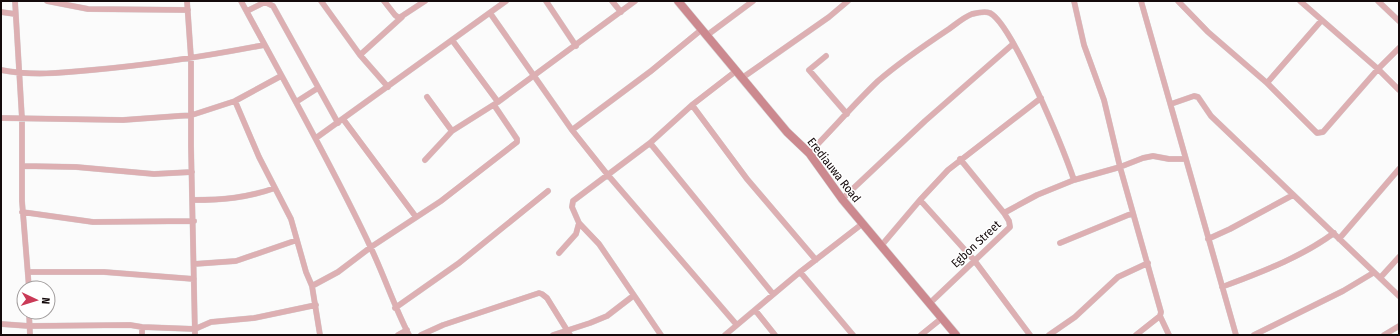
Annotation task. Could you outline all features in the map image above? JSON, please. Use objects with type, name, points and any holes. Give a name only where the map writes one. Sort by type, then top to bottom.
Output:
[{"type":"street","points":[[15,1],[22,119],[22,212],[28,280]]},
{"type":"street","points":[[48,1],[65,3],[88,9],[188,10]]},
{"type":"street","points":[[187,1],[191,58],[195,332]]},
{"type":"street","points":[[242,1],[264,45],[316,138],[371,247],[395,308],[408,333],[398,335]]},
{"type":"street","points":[[321,1],[360,55],[388,87]]},
{"type":"street","points":[[384,1],[395,15],[402,17]]},
{"type":"street","points":[[360,55],[402,17],[425,1]]},
{"type":"street","points":[[316,138],[506,1]]},
{"type":"street","points":[[546,1],[576,46]]},
{"type":"street","points":[[612,1],[621,12]]},
{"type":"street","points":[[425,160],[452,131],[496,104],[635,1]]},
{"type":"street","name":"Erediauwa Road","points":[[678,1],[787,132],[809,153],[862,224],[956,335]]},
{"type":"street","points":[[572,130],[704,33],[753,1]]},
{"type":"street","points":[[742,78],[829,17],[848,1]]},
{"type":"street","points":[[1074,1],[1084,44],[1104,100],[1120,167],[1161,312],[1160,316],[1169,335]]},
{"type":"street","points":[[1141,1],[1236,335]]},
{"type":"street","points":[[1178,1],[1208,32],[1267,83],[1317,133],[1320,134],[1378,69],[1399,48]]},
{"type":"street","points":[[1300,1],[1321,21],[1378,69],[1399,90]]},
{"type":"street","points":[[1378,1],[1399,21]]},
{"type":"street","points":[[247,11],[265,2],[273,6],[338,122]]},
{"type":"street","points":[[1,12],[15,14]]},
{"type":"street","points":[[490,13],[572,130],[607,174],[736,324]]},
{"type":"street","points":[[809,153],[879,81],[923,47],[971,14],[989,13],[998,20],[1041,98],[1066,154],[1074,180]]},
{"type":"street","points":[[1267,83],[1321,21]]},
{"type":"street","points":[[312,286],[338,272],[371,247],[416,217],[442,202],[517,142],[517,139],[496,104],[452,40]]},
{"type":"street","points":[[842,199],[925,121],[1012,44]]},
{"type":"street","points":[[1,70],[19,74],[70,72],[191,58],[264,45]]},
{"type":"street","points":[[826,56],[809,70],[847,114]]},
{"type":"street","points":[[661,335],[599,244],[579,223],[572,207],[573,201],[650,143],[692,105],[736,71]]},
{"type":"street","points":[[1,118],[123,120],[192,115],[235,100],[281,76]]},
{"type":"street","points":[[296,102],[318,88]]},
{"type":"street","points":[[427,96],[452,131]]},
{"type":"street","points":[[1171,104],[1194,96],[1198,97],[1211,116],[1399,296]]},
{"type":"street","points":[[881,246],[920,200],[960,159],[1041,98]]},
{"type":"street","points":[[235,100],[259,157],[291,219],[306,272],[312,286],[320,335]]},
{"type":"street","points":[[692,105],[746,179],[816,260]]},
{"type":"street","points":[[343,119],[416,217]]},
{"type":"street","points":[[650,143],[773,294]]},
{"type":"street","points":[[1004,213],[1038,195],[1074,180],[1120,167],[1143,158],[1153,156],[1169,159],[1185,159]]},
{"type":"street","name":"Egbon Street","points":[[930,303],[1010,227],[1004,213],[960,159]]},
{"type":"street","points":[[22,166],[76,167],[154,174],[192,172]]},
{"type":"street","points":[[1340,239],[1399,169]]},
{"type":"street","points":[[193,200],[236,199],[275,188]]},
{"type":"street","points":[[395,308],[460,263],[548,191]]},
{"type":"street","points":[[1208,239],[1230,229],[1293,195]]},
{"type":"street","points":[[920,200],[974,260],[1030,335]]},
{"type":"street","points":[[22,212],[93,222],[194,221]]},
{"type":"street","points":[[1060,243],[1133,213]]},
{"type":"street","points":[[559,253],[576,234],[579,223]]},
{"type":"street","points":[[725,335],[736,324],[800,272],[862,224]]},
{"type":"street","points":[[1222,287],[1296,256],[1318,245],[1334,233]]},
{"type":"street","points":[[194,264],[236,261],[297,240]]},
{"type":"street","points":[[1380,278],[1399,257]]},
{"type":"street","points":[[1049,335],[1074,317],[1118,277],[1148,263]]},
{"type":"street","points":[[28,272],[104,272],[194,279]]},
{"type":"street","points":[[800,272],[853,335]]},
{"type":"street","points":[[1254,335],[1343,291],[1374,273]]},
{"type":"street","points":[[422,335],[443,325],[540,293],[547,298],[569,333]]},
{"type":"street","points":[[553,335],[569,333],[607,316],[633,296]]},
{"type":"street","points":[[1,324],[29,326],[130,325],[195,332],[211,322],[254,318],[316,305]]},
{"type":"street","points":[[755,310],[775,335]]},
{"type":"street","points":[[1136,335],[1160,316]]},
{"type":"street","points":[[921,335],[942,318]]},
{"type":"street","points":[[29,320],[30,335]]},
{"type":"street","points":[[1384,335],[1399,326]]},
{"type":"street","points":[[142,327],[142,335]]}]
